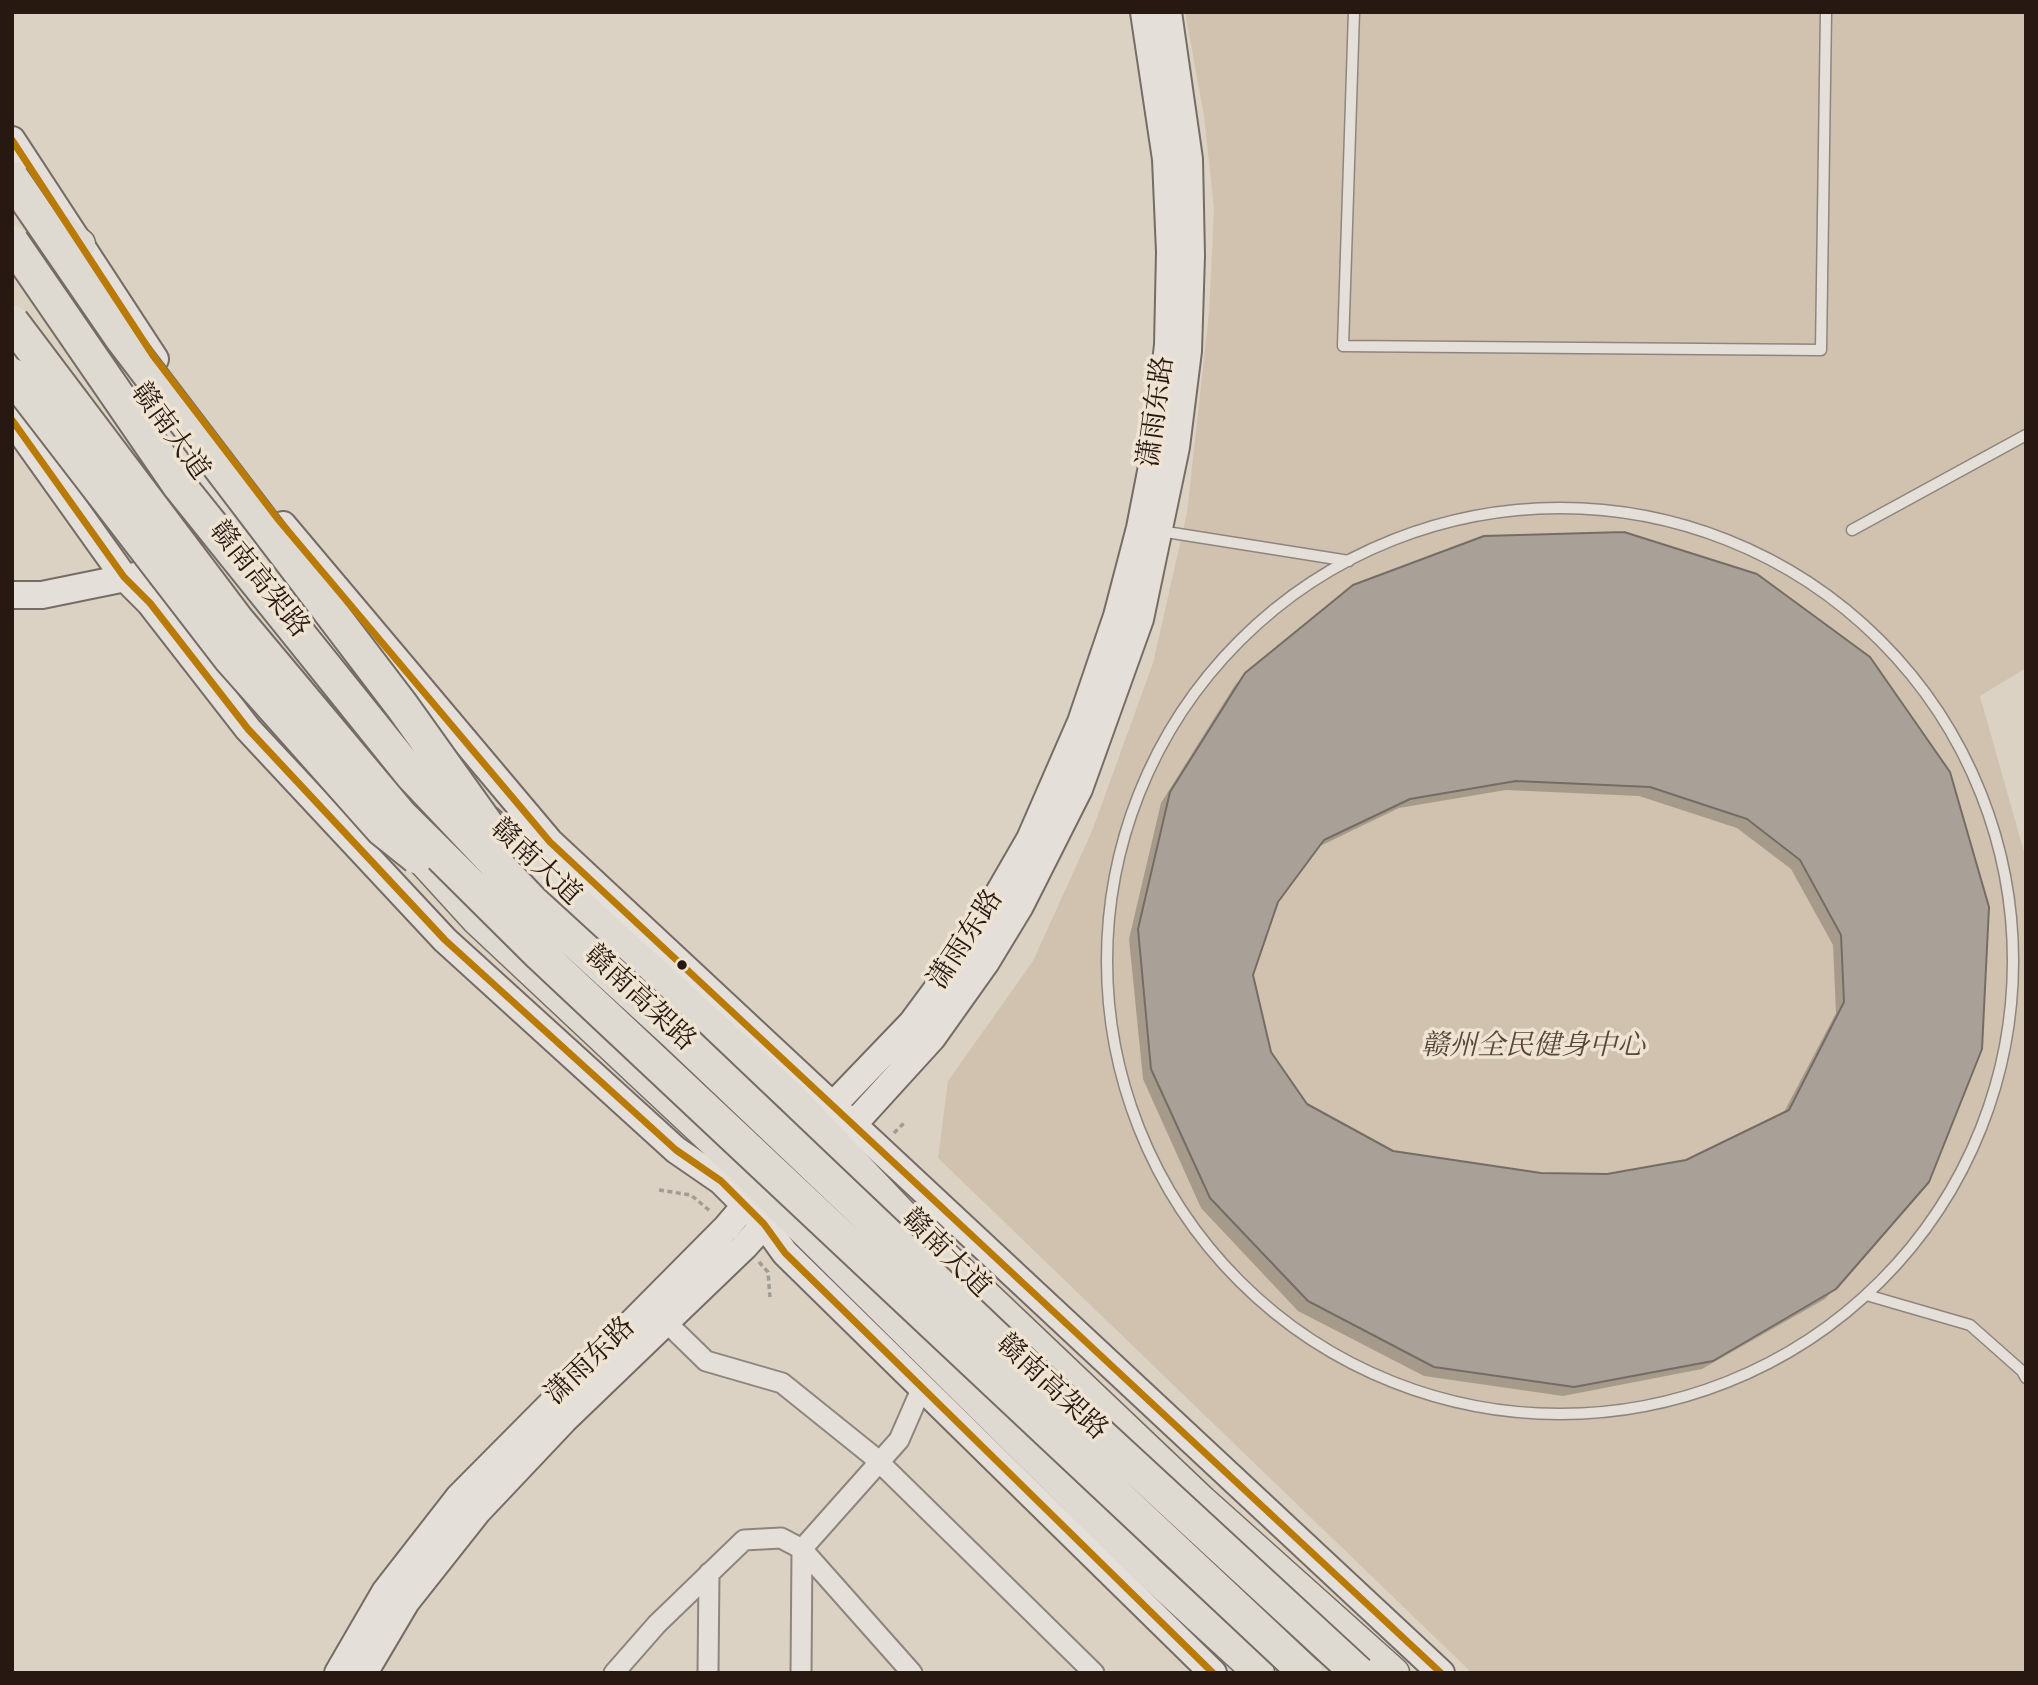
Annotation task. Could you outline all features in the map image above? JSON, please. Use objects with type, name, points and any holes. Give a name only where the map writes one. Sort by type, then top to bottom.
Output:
[{"type":"highway","points":[[12,178],[121,337],[402,706],[562,929]]},
{"type":"highway","name":"赣南高架路","points":[[12,242],[179,485],[412,775],[562,929],[1022,1363],[1358,1673]]},
{"type":"highway","name":"赣南高架路","points":[[12,322],[236,619],[401,816],[540,954],[1306,1673]]},
{"type":"highway","points":[[12,375],[230,659],[382,829],[540,954]]},
{"type":"main road","points":[[12,193],[80,244]]},
{"type":"main road","name":"赣南大道","points":[[12,203],[135,389],[247,540],[421,757],[524,856],[792,1098],[834,1125],[918,1231],[968,1280],[1202,1501],[1394,1673]]},
{"type":"main road","points":[[12,350],[173,569],[277,701],[475,919],[763,1206],[1259,1673]]},
{"type":"street","name":"潇雨东路","points":[[361,1667],[406,1602],[478,1511],[564,1420],[666,1322],[834,1125],[966,950],[1030,839],[1071,746],[1117,616],[1140,528],[1157,441],[1168,345],[1170,252],[1166,159],[1144,12]]},
{"type":"street","name":"潇雨东路","points":[[834,1125],[932,1038],[986,962],[1020,906],[1079,789],[1140,619],[1180,420],[1188,351],[1191,257],[1189,159],[1168,12]]},
{"type":"street","points":[[12,140],[154,357],[277,518],[550,842],[834,1125],[1441,1673]]},
{"type":"street","points":[[12,420],[124,578],[150,603],[248,729],[445,940],[676,1150],[763,1206],[785,1253],[923,1385],[1213,1673]]},
{"type":"street","points":[[12,595],[41,595],[173,569]]},
{"type":"street","name":"潇雨东路","points":[[361,1667],[385,1591],[459,1497],[763,1206]]},
{"type":"street","points":[[666,1322],[706,1361],[782,1383],[880,1463],[1094,1673]]},
{"type":"street","points":[[801,1673],[802,1549],[899,1440],[923,1385]]},
{"type":"street","points":[[614,1673],[709,1573],[744,1541],[781,1538],[802,1549],[912,1673]]},
{"type":"street","points":[[708,1673],[709,1573]]},
{"type":"lane","points":[[1354,12],[1343,346],[1821,350],[1826,12]]},
{"type":"lane","points":[[1852,530],[2026,435]]},
{"type":"lane","points":[[1537,506],[1637,512],[1734,540],[1822,589],[1898,656],[1949,728],[1995,831],[2013,931],[2009,1032],[1982,1129],[1935,1219],[1870,1296],[1766,1369],[1647,1410],[1521,1417],[1398,1389],[1288,1328],[1198,1238],[1137,1128],[1108,1005],[1113,878],[1153,758],[1225,653],[1322,572],[1349,561],[1438,522],[1537,506]]},
{"type":"lane","points":[[1159,531],[1349,561]]},
{"type":"lane","points":[[1870,1296],[1970,1325],[2022,1371],[2026,1378]]},
{"type":"path","points":[[659,1190],[691,1195],[703,1204]]},
{"type":"path","points":[[768,1272],[770,1297]]},
{"type":"green space","name":"赣州全民健身中心","points":[[1185,12],[2026,12],[2026,668],[1980,696],[2026,859],[2026,1673],[1472,1673],[938,1158],[948,1081],[1033,961],[1092,831],[1153,663],[1187,513],[1209,313],[1214,209],[1204,116]]},
{"type":"building","points":[[1624,532],[1757,574],[1870,657],[1950,772],[1989,907],[1982,1049],[1929,1182],[1836,1289],[1713,1361],[1574,1387],[1434,1367],[1308,1301],[1210,1198],[1151,1069],[1138,929],[1170,792],[1245,673],[1353,585],[1484,536]],"holes":[[[1516,781],[1650,787],[1747,819],[1800,860],[1841,935],[1844,1002],[1789,1110],[1686,1160],[1607,1174],[1541,1173],[1393,1151],[1307,1104],[1271,1052],[1253,975],[1278,902],[1324,840],[1410,799]]]},
{"type":"transit line","points":[[12,140],[154,357],[277,518],[550,842],[1441,1673]]},
{"type":"transit line","points":[[12,420],[124,577],[150,603],[248,729],[445,940],[676,1150],[721,1181],[764,1224],[785,1253],[1213,1673]]}]
